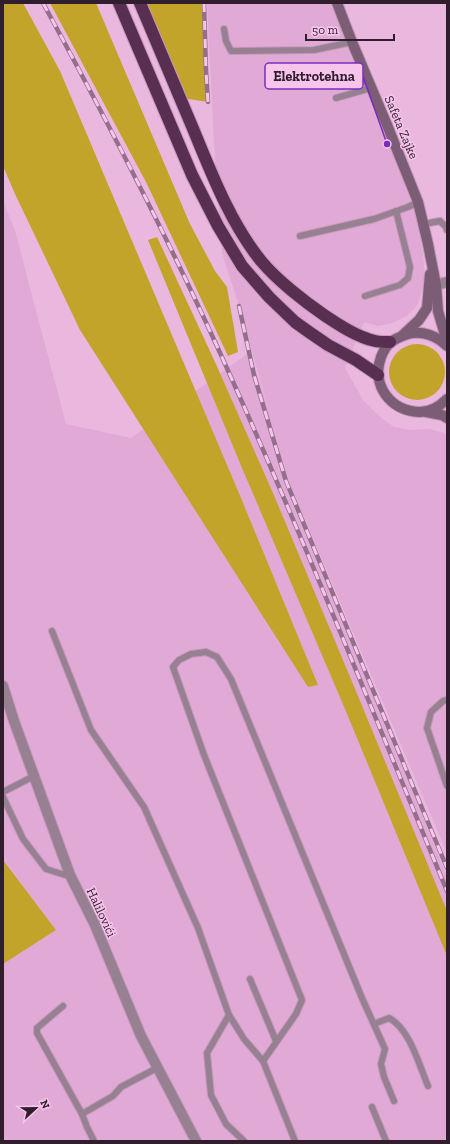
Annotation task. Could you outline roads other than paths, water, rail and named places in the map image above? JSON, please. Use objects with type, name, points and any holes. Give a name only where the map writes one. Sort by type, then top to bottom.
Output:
[{"type":"highway","points":[[119,3],[192,175],[218,226],[242,266],[269,297],[296,322],[328,345],[356,360],[378,375]]},
{"type":"highway","points":[[140,3],[209,168],[233,217],[263,263],[283,282],[334,322],[377,342],[390,342]]},
{"type":"main road","name":"Safeta Zajke","points":[[337,3],[418,202],[424,224],[436,285],[438,311],[447,342]]},
{"type":"main road","name":"Safeta Zajke","points":[[403,336],[427,308],[431,264]]},
{"type":"main road","name":"Safeta Zajke","points":[[390,342],[403,336],[415,333],[428,334],[436,337],[447,346]]},
{"type":"main road","points":[[390,342],[379,364],[378,375],[381,388],[388,399],[399,407],[411,412],[424,412],[442,415],[447,418]]},
{"type":"main road","points":[[424,412],[439,406],[447,399]]},
{"type":"street","points":[[436,285],[447,282]]},
{"type":"street","name":"Halilovići","points":[[3,686],[5,698],[70,875],[95,925],[141,1036],[196,1141]]},
{"type":"lane","points":[[224,29],[226,41],[231,51],[314,50],[352,42]]},
{"type":"lane","points":[[336,98],[371,88]]},
{"type":"lane","points":[[300,236],[396,212],[418,202]]},
{"type":"lane","points":[[365,296],[400,285],[408,278],[410,267],[396,212]]},
{"type":"lane","points":[[424,224],[440,221],[447,230]]},
{"type":"lane","points":[[52,631],[91,730],[144,807],[198,928],[229,1015],[244,1039],[263,1061],[294,1138],[288,1141]]},
{"type":"lane","points":[[263,1061],[296,1014],[302,1000],[204,755],[173,667],[179,660],[191,654],[206,652],[217,657],[231,679],[362,998],[385,1049],[381,1064],[384,1077],[394,1101]]},
{"type":"lane","points":[[447,700],[443,701],[431,712],[427,728],[447,786]]},
{"type":"lane","points":[[3,792],[34,776]]},
{"type":"lane","points":[[3,797],[24,839],[46,869],[65,875],[70,875]]},
{"type":"lane","points":[[250,980],[276,1041]]},
{"type":"lane","points":[[64,1006],[37,1028],[37,1033],[82,1114],[94,1141]]},
{"type":"lane","points":[[229,1015],[207,1053],[211,1095],[226,1124],[244,1141]]},
{"type":"lane","points":[[374,1024],[389,1018],[396,1021],[410,1042],[428,1086]]},
{"type":"lane","points":[[82,1114],[113,1096],[121,1087],[157,1068]]},
{"type":"lane","points":[[372,1107],[386,1141]]},
{"type":"railway","points":[[43,3],[132,172],[216,344],[305,548],[447,891]]},
{"type":"railway","points":[[204,3],[208,102]]},
{"type":"railway","points":[[239,306],[254,375],[286,481],[447,868]]},
{"type":"place","name":"Elektrotehna","points":[[387,144]]}]
